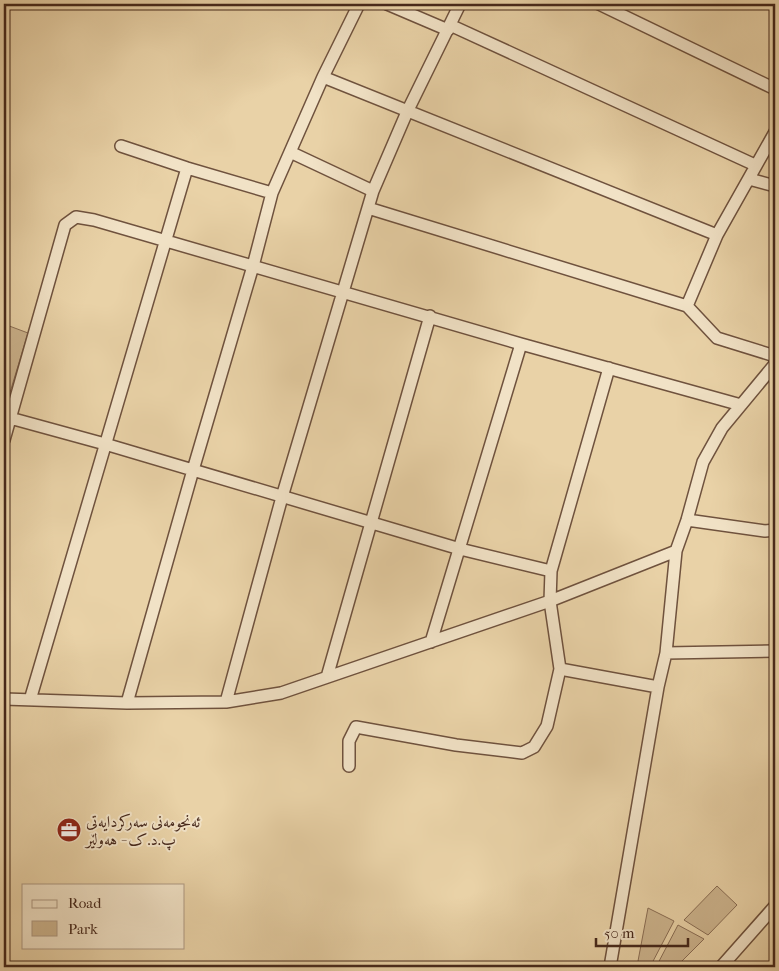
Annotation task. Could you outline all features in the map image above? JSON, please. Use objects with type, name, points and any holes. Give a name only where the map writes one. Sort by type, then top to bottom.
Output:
[{"type":"street","points":[[127,703],[253,266],[272,193],[323,77],[359,4]]},
{"type":"street","points":[[387,4],[449,27],[755,165]]},
{"type":"street","points":[[226,702],[282,497],[373,191],[407,112],[460,4]]},
{"type":"street","points":[[599,4],[775,89]]},
{"type":"street","points":[[323,77],[717,235]]},
{"type":"street","points":[[687,306],[717,235],[775,132]]},
{"type":"street","points":[[121,146],[272,193]]},
{"type":"street","points":[[290,152],[373,191]]},
{"type":"street","points":[[30,700],[187,168]]},
{"type":"street","points":[[749,179],[775,186]]},
{"type":"street","points":[[368,208],[687,306],[717,338],[775,356]]},
{"type":"street","points":[[4,440],[65,225],[76,217],[94,220],[164,242],[741,405]]},
{"type":"street","points":[[327,677],[430,316]]},
{"type":"street","points":[[431,642],[521,344]]},
{"type":"street","points":[[610,967],[658,687],[666,653],[676,551],[687,520],[703,462],[722,428],[775,364]]},
{"type":"street","points":[[349,766],[349,741],[356,727],[456,745],[522,753],[534,747],[547,726],[560,669],[550,601],[551,572],[608,368]]},
{"type":"street","points":[[10,418],[105,444],[460,549],[551,572]]},
{"type":"street","points":[[687,520],[765,531],[775,530]]},
{"type":"street","points":[[4,699],[127,703],[226,702],[281,693],[550,601],[676,551]]},
{"type":"street","points":[[666,653],[775,651]]},
{"type":"street","points":[[560,669],[658,687]]},
{"type":"street","points":[[721,967],[734,962],[775,906]]},
{"type":"green space","points":[[4,324],[28,333],[4,412]]},
{"type":"green space","points":[[717,886],[737,905],[708,935],[684,920]]},
{"type":"green space","points":[[648,908],[674,921],[650,967],[638,961]]},
{"type":"green space","points":[[678,925],[704,939],[676,967],[656,967]]},
{"type":"place","name":"ئەنجومەنی سەرکردایەتی پ.د.ک - هەولێر","points":[[69,830]]}]
